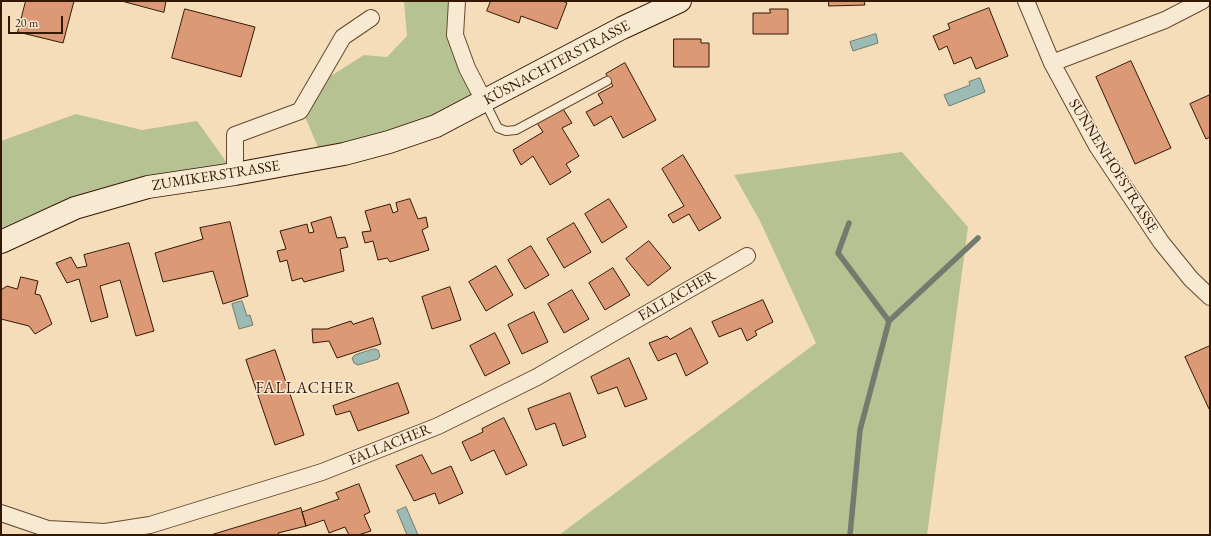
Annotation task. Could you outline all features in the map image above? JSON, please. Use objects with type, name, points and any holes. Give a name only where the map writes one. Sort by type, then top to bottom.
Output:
[{"type":"main road","name":"KÜSNACHTERSTRASSE","points":[[436,126],[622,28],[680,1]]},
{"type":"main road","name":"ZUMIKERSTRASSE","points":[[1,242],[75,208],[148,187],[235,174],[344,154],[389,142],[436,126]]},
{"type":"street","points":[[457,1],[455,35],[468,68],[484,101]]},
{"type":"street","name":"SUNNENHOFSTRASSE","points":[[1026,1],[1052,63],[1097,146],[1161,242],[1191,279],[1210,297]]},
{"type":"street","points":[[1052,63],[1165,20],[1202,1]]},
{"type":"street","points":[[235,174],[235,135],[300,111],[343,37],[371,18]]},
{"type":"street","name":"FALLACHER","points":[[1,513],[49,532],[105,532],[150,526],[322,472],[438,426],[537,377],[747,256]]},
{"type":"lane","points":[[484,101],[498,128],[506,131],[516,130],[607,81]]},
{"type":"green space","points":[[404,1],[457,1],[455,35],[484,101],[436,126],[319,150],[304,114],[326,79],[364,55],[387,57],[407,36]]},
{"type":"green space","points":[[76,114],[142,130],[197,121],[235,174],[148,187],[1,241],[1,141]]},
{"type":"green space","points":[[902,152],[968,227],[927,535],[559,535],[816,343],[760,221],[734,175]]},
{"type":"water","points":[[876,34],[878,43],[853,51],[850,42]]},
{"type":"water","points":[[980,78],[985,92],[949,106],[944,95],[970,85],[969,82]]},
{"type":"water","points":[[242,301],[247,316],[250,315],[253,325],[239,329],[232,304]]},
{"type":"water","points":[[374,349],[378,350],[380,356],[378,359],[358,365],[354,363],[352,358],[355,355]]},
{"type":"water","points":[[406,507],[418,535],[407,535],[397,511]]},
{"type":"building","points":[[26,1],[74,1],[63,43],[18,32]]},
{"type":"building","points":[[122,1],[166,1],[164,12]]},
{"type":"building","points":[[491,1],[563,1],[567,3],[557,29],[521,16],[519,23],[487,11]]},
{"type":"building","points":[[829,1],[864,1],[865,5],[829,6]]},
{"type":"building","points":[[989,8],[1008,56],[976,69],[971,57],[954,64],[947,46],[939,50],[933,36],[950,29],[948,24]]},
{"type":"building","points":[[185,9],[255,27],[241,77],[172,58]]},
{"type":"building","points":[[770,9],[788,9],[788,34],[753,34],[753,13],[770,13]]},
{"type":"building","points":[[674,39],[701,39],[701,43],[709,43],[709,67],[674,67]]},
{"type":"building","points":[[1131,61],[1171,148],[1135,164],[1096,77]]},
{"type":"building","points":[[625,63],[656,120],[623,138],[611,116],[594,126],[586,112],[603,103],[598,94],[613,86],[606,74]]},
{"type":"building","points":[[1210,95],[1210,137],[1206,139],[1190,104]]},
{"type":"building","points":[[563,109],[572,123],[562,128],[579,156],[566,164],[571,172],[550,185],[533,156],[521,165],[513,150],[543,132],[537,123]]},
{"type":"building","points":[[683,155],[721,218],[699,231],[689,214],[673,223],[668,215],[684,206],[662,169]]},
{"type":"building","points":[[410,199],[418,219],[426,217],[428,227],[422,230],[429,250],[390,262],[387,258],[378,260],[373,241],[365,243],[362,232],[371,231],[365,211],[390,204],[393,213],[398,211],[396,203]]},
{"type":"building","points":[[609,199],[627,227],[602,243],[585,214]]},
{"type":"building","points":[[331,217],[337,238],[345,237],[348,247],[340,249],[344,271],[304,282],[302,278],[292,281],[287,260],[280,262],[277,251],[286,249],[280,231],[307,224],[309,233],[314,232],[311,223]]},
{"type":"building","points":[[230,222],[248,296],[223,304],[213,271],[163,282],[155,253],[203,239],[200,228]]},
{"type":"building","points":[[574,223],[591,252],[564,268],[547,239]]},
{"type":"building","points":[[649,241],[671,268],[648,286],[626,259]]},
{"type":"building","points":[[129,243],[154,331],[136,336],[120,280],[100,286],[108,317],[91,322],[79,279],[67,283],[56,263],[71,257],[77,268],[87,266],[84,255]]},
{"type":"building","points":[[531,246],[549,275],[525,289],[508,260]]},
{"type":"building","points":[[496,266],[513,295],[486,311],[469,282]]},
{"type":"building","points":[[613,268],[630,295],[605,310],[589,283]]},
{"type":"building","points":[[21,277],[38,281],[35,294],[40,295],[52,324],[35,334],[29,326],[1,319],[1,290],[7,286],[17,289]]},
{"type":"building","points":[[450,287],[461,320],[432,329],[422,297]]},
{"type":"building","points":[[572,290],[589,319],[564,333],[548,304]]},
{"type":"building","points":[[763,300],[773,322],[755,331],[757,335],[747,341],[741,328],[719,337],[712,322]]},
{"type":"building","points":[[534,312],[548,342],[522,354],[508,325]]},
{"type":"building","points":[[373,318],[381,344],[337,358],[329,341],[313,343],[312,329],[327,329],[351,321],[353,324]]},
{"type":"building","points":[[691,328],[708,363],[686,376],[676,353],[658,361],[649,343],[667,336],[670,339]]},
{"type":"building","points":[[495,333],[510,363],[485,376],[470,346]]},
{"type":"building","points":[[1210,346],[1210,409],[1209,409],[1185,357]]},
{"type":"building","points":[[275,350],[304,435],[275,445],[246,360]]},
{"type":"building","points":[[629,358],[647,399],[625,407],[617,387],[598,394],[591,377]]},
{"type":"building","points":[[398,383],[409,413],[358,431],[350,411],[336,415],[333,406]]},
{"type":"building","points":[[570,393],[586,437],[563,446],[555,423],[536,430],[528,409]]},
{"type":"building","points":[[504,418],[527,465],[506,475],[494,450],[471,461],[462,442],[483,432],[482,429]]},
{"type":"building","points":[[422,455],[432,474],[451,466],[463,493],[439,504],[435,493],[414,501],[396,466]]},
{"type":"building","points":[[359,484],[370,512],[364,515],[371,531],[358,535],[349,535],[345,527],[329,533],[324,520],[306,526],[302,512],[339,499],[336,493]]},
{"type":"building","points":[[301,508],[306,526],[278,533],[279,535],[211,535]]},
{"type":"waterway","points":[[849,223],[838,253],[889,321]]},
{"type":"waterway","points":[[850,535],[860,430],[889,321],[978,238]]},
{"type":"district","name":"FALLACHER","points":[[306,389]]}]
